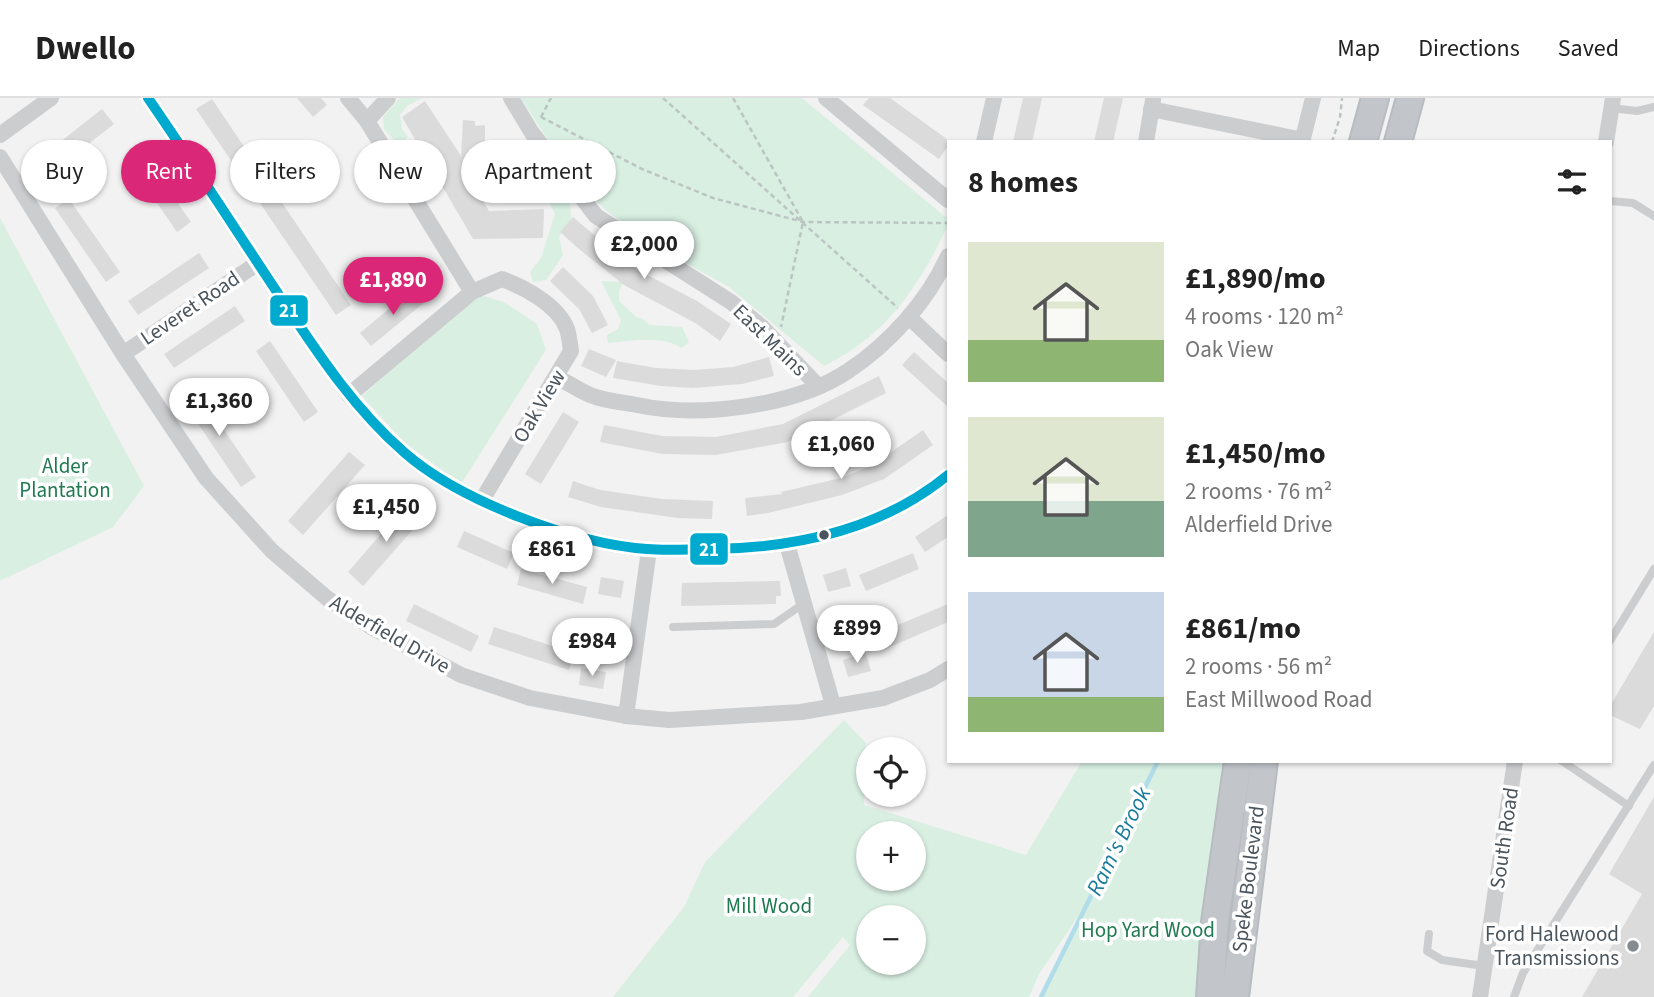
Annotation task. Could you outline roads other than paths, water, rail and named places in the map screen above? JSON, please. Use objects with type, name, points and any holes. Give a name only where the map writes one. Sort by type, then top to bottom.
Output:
[{"type":"highway","points":[[1364,140],[1375,98]]},
{"type":"highway","points":[[1399,140],[1410,98]]},
{"type":"highway","name":"Speke Boulevard","points":[[1210,997],[1215,922],[1238,763]]},
{"type":"highway","name":"Speke Boulevard","points":[[1235,997],[1264,763]]},
{"type":"street","points":[[0,135],[51,98]]},
{"type":"street","points":[[148,98],[330,372],[349,395],[405,454],[452,485],[482,500],[548,529],[618,546],[649,550],[747,549],[840,533],[881,517],[935,486],[947,476]]},
{"type":"street","points":[[348,98],[367,121],[472,292]]},
{"type":"street","points":[[367,121],[388,98]]},
{"type":"street","name":"East Mains","points":[[511,98],[531,134],[596,216],[731,302],[762,327],[818,386]]},
{"type":"street","points":[[826,98],[947,199]]},
{"type":"street","points":[[984,140],[994,98]]},
{"type":"street","points":[[1302,140],[1313,98]]},
{"type":"street","points":[[1146,140],[1153,103],[1298,140]]},
{"type":"street","points":[[1606,140],[1612,103]]},
{"type":"street","name":"Alderfield Drive","points":[[0,157],[123,354],[206,478],[272,551],[328,598],[373,628],[461,675],[530,698],[626,716],[682,719],[801,712],[883,698],[930,680],[947,670]]},
{"type":"street","points":[[557,377],[592,396],[666,411],[720,410],[766,402],[818,386],[856,365],[909,317],[942,270],[947,258]]},
{"type":"street","name":"Leveret Road","points":[[123,354],[257,262]]},
{"type":"street","name":"Oak View","points":[[349,395],[472,292],[502,279],[525,287],[547,304],[567,328],[571,351],[482,500]]},
{"type":"street","points":[[909,317],[947,353]]},
{"type":"street","points":[[787,544],[832,705]]},
{"type":"street","points":[[626,716],[649,550]]},
{"type":"street","name":"South Road","points":[[1480,997],[1515,763]]},
{"type":"lane","points":[[1612,103],[1637,111],[1654,107]]},
{"type":"lane","points":[[1612,201],[1633,203],[1654,216]]},
{"type":"lane","points":[[1612,638],[1654,569]]},
{"type":"lane","points":[[673,627],[774,624],[803,604]]},
{"type":"lane","points":[[1565,763],[1629,806]]},
{"type":"lane","points":[[1514,997],[1523,973],[1654,765]]},
{"type":"lane","points":[[1429,934],[1427,951],[1442,960],[1485,966]]},
{"type":"waterway","name":"Ram's Brook","points":[[1041,997],[1157,763]]},
{"type":"place","name":"Ford Halewood Transmissions","points":[[1633,946]]},
{"type":"park label","name":"Alder Plantation","points":[[65,478]]},
{"type":"park label","name":"Mill Wood","points":[[769,906]]},
{"type":"park label","name":"Hop Yard Wood","points":[[1148,930]]}]
